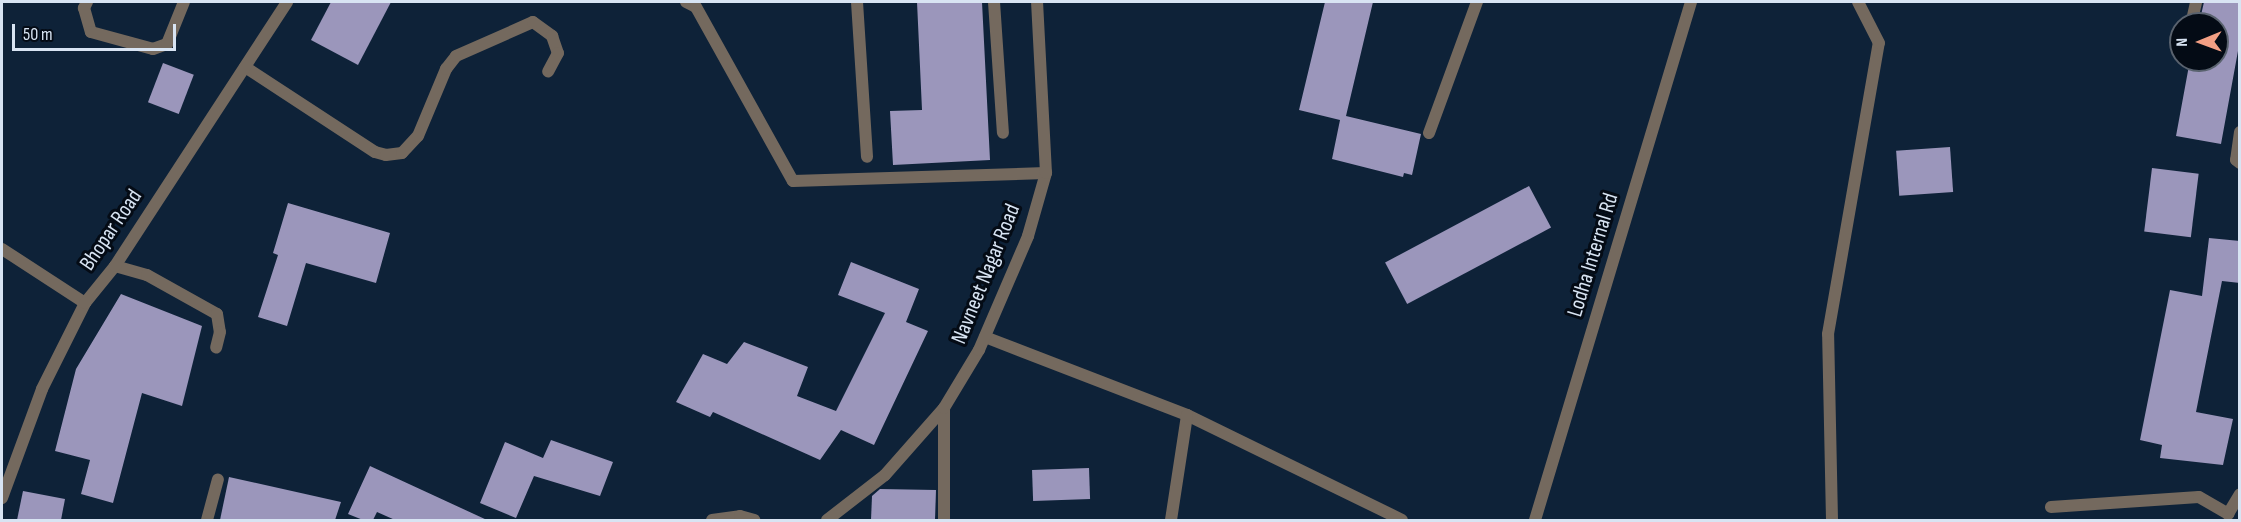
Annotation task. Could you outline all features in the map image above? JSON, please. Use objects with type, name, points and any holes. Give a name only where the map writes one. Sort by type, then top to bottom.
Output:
[{"type":"street","points":[[87,2],[84,8],[91,32],[153,49],[168,44],[184,2]]},
{"type":"street","name":"Bhopar Road","points":[[2,498],[42,388],[85,303],[115,266],[287,2]]},
{"type":"street","points":[[686,2],[696,7],[793,181],[1046,172]]},
{"type":"street","points":[[857,2],[867,157]]},
{"type":"street","points":[[994,2],[1003,133]]},
{"type":"street","name":"Navneet Nagar Road","points":[[827,520],[885,475],[944,408],[985,337],[1028,236],[1046,172],[1037,2]]},
{"type":"street","points":[[1428,133],[1477,2]]},
{"type":"street","name":"Lodha Internal Rd","points":[[1535,520],[1692,2]]},
{"type":"street","points":[[1832,520],[1828,334],[1879,44],[1858,2]]},
{"type":"street","points":[[245,67],[375,152],[386,155],[402,153],[418,136],[446,69],[456,56],[533,22],[552,36],[558,53],[548,72]]},
{"type":"street","points":[[2240,132],[2236,160],[2240,164]]},
{"type":"street","points":[[2,249],[85,303]]},
{"type":"street","points":[[115,266],[147,275],[217,314],[220,332],[216,348]]},
{"type":"street","points":[[985,337],[1187,415],[1402,520]]},
{"type":"street","points":[[944,408],[944,520]]},
{"type":"street","points":[[1171,520],[1187,415]]},
{"type":"street","points":[[207,520],[218,479]]},
{"type":"street","points":[[2051,507],[2199,496],[2228,514],[2240,494]]},
{"type":"street","points":[[712,520],[740,516],[754,520]]},
{"type":"building","points":[[331,2],[391,2],[358,65],[311,40]]},
{"type":"building","points":[[917,2],[982,2],[990,160],[893,165],[890,111],[922,110]]},
{"type":"building","points":[[1325,2],[1373,2],[1346,116],[1421,134],[1412,175],[1404,173],[1403,177],[1332,159],[1340,120],[1299,110]]},
{"type":"building","points":[[2204,2],[2240,2],[2240,40],[2221,144],[2176,136],[2188,72],[2229,72],[2229,12],[2202,12]]},
{"type":"building","points":[[163,63],[194,75],[179,114],[148,102]]},
{"type":"building","points":[[1950,147],[1953,192],[1899,196],[1896,151]]},
{"type":"building","points":[[2152,168],[2199,174],[2191,237],[2144,232]]},
{"type":"building","points":[[1529,186],[1551,227],[1407,304],[1385,263]]},
{"type":"building","points":[[288,203],[390,233],[376,283],[306,263],[287,326],[258,317],[278,255],[273,253]]},
{"type":"building","points":[[2209,238],[2240,241],[2240,283],[2222,281],[2196,412],[2233,419],[2223,465],[2160,458],[2162,445],[2140,440],[2170,290],[2202,296]]},
{"type":"building","points":[[851,262],[919,289],[906,322],[928,331],[874,445],[841,430],[820,460],[713,412],[710,417],[676,402],[703,354],[727,364],[744,342],[808,367],[797,396],[836,411],[885,313],[838,295]]},
{"type":"building","points":[[121,294],[202,326],[182,406],[142,393],[113,503],[81,494],[90,460],[55,451],[76,369]]},
{"type":"building","points":[[551,440],[613,462],[600,496],[534,476],[516,518],[480,503],[505,442],[543,458]]},
{"type":"building","points":[[370,466],[487,520],[395,520],[377,512],[373,520],[363,520],[348,514]]},
{"type":"building","points":[[1089,468],[1090,499],[1033,501],[1032,470]]},
{"type":"building","points":[[229,477],[341,502],[335,520],[220,520]]},
{"type":"building","points":[[880,489],[936,490],[935,520],[871,520],[872,496]]},
{"type":"building","points":[[23,491],[65,499],[61,520],[17,520]]}]
